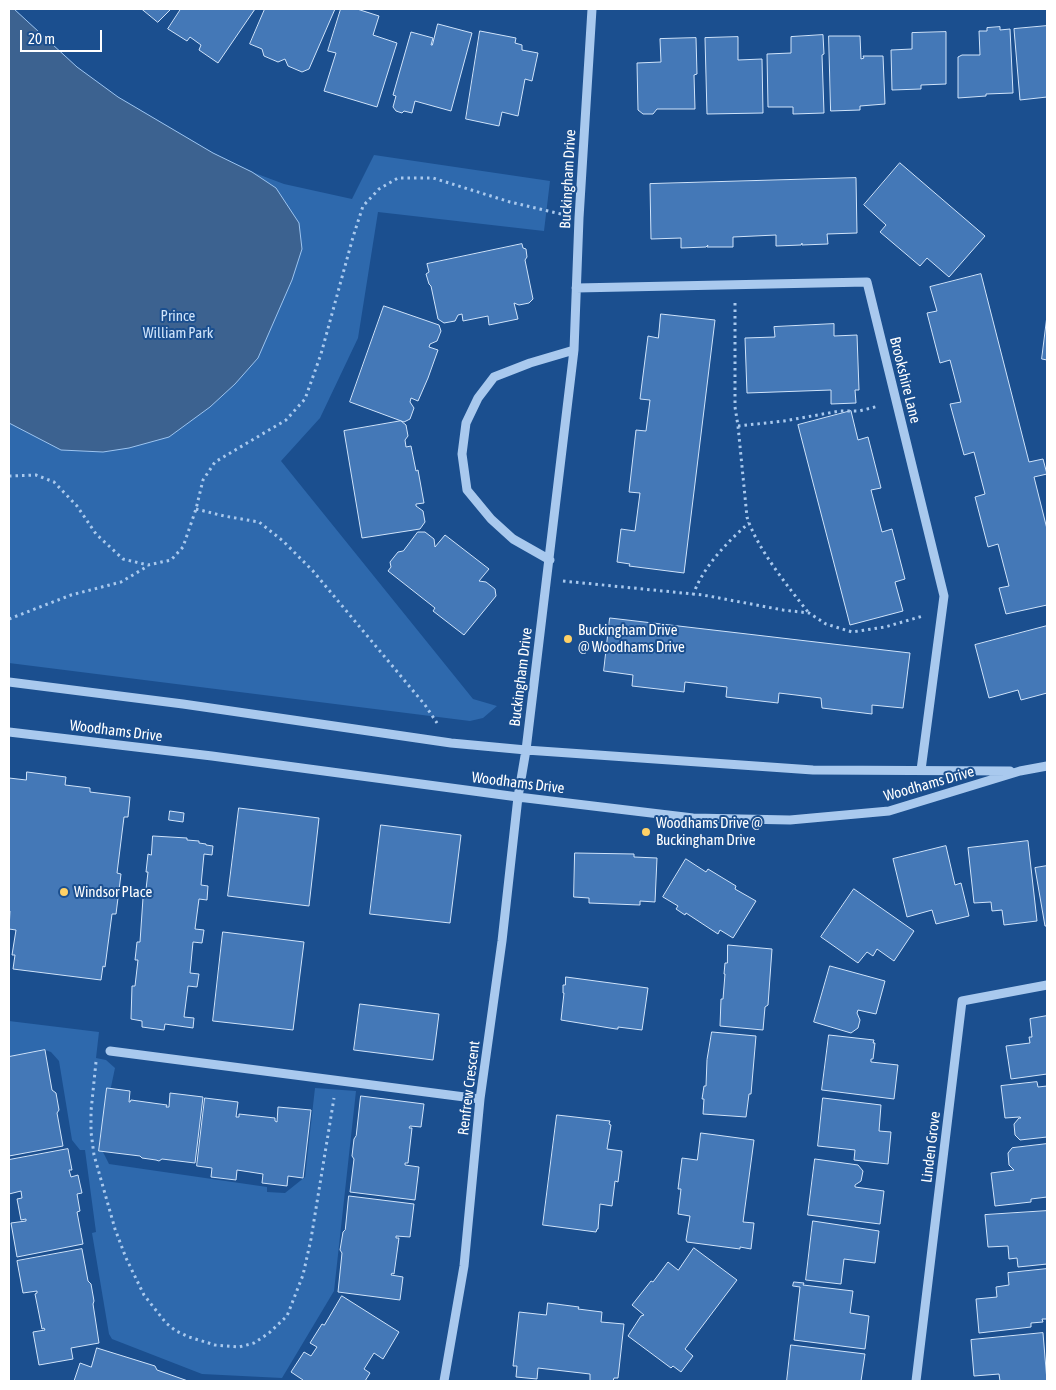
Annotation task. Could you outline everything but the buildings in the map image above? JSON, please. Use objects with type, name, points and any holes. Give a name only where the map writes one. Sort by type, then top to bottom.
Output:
[{"type":"street","name":"Buckingham Drive","points":[[518,798],[526,750],[550,560],[574,350],[579,218],[592,9]]},
{"type":"street","name":"Brookshire Lane","points":[[576,288],[867,282],[944,596],[921,770]]},
{"type":"street","points":[[550,560],[513,539],[491,520],[466,490],[462,454],[466,423],[478,398],[494,377],[530,363],[574,350]]},
{"type":"street","name":"Woodhams Drive","points":[[9,682],[183,704],[451,743],[526,750],[814,770],[1020,771]]},
{"type":"street","name":"Woodhams Drive","points":[[9,732],[212,756],[518,798],[693,818],[790,820],[889,811],[1020,771],[1047,766]]},
{"type":"street","name":"Renfrew Crescent","points":[[444,1381],[464,1266],[480,1098],[502,941],[518,798]]},
{"type":"street","name":"Linden Grove","points":[[916,1381],[962,1002],[1047,985]]},
{"type":"street","points":[[110,1051],[480,1098]]},
{"type":"path","points":[[9,619],[71,595],[121,582],[148,565],[170,560],[183,547],[196,509],[203,480],[215,462],[286,420],[305,399],[321,354],[363,206],[379,189],[398,178],[433,178],[510,202],[579,218]]},
{"type":"path","points":[[736,285],[735,407],[749,523],[764,550],[809,613],[826,624],[852,632],[885,627],[943,610]]},
{"type":"path","points":[[738,426],[784,421],[840,411],[859,411],[896,401]]},
{"type":"path","points":[[9,476],[36,475],[54,482],[77,506],[96,534],[123,559],[148,565]]},
{"type":"path","points":[[196,509],[260,522],[283,540],[313,571],[419,698],[451,743]]},
{"type":"path","points":[[693,595],[697,583],[712,562],[749,523]]},
{"type":"path","points":[[547,579],[693,595],[809,613]]},
{"type":"path","points":[[110,1051],[96,1060],[91,1132],[94,1155],[118,1236],[136,1280],[156,1312],[176,1331],[215,1345],[239,1347],[254,1343],[269,1333],[287,1316],[303,1275],[311,1239],[337,1080]]},
{"type":"green space","name":"Prince William Park","points":[[9,9],[14,9],[77,67],[118,97],[213,153],[252,172],[284,184],[352,199],[374,155],[550,181],[544,231],[378,212],[358,338],[320,418],[281,461],[473,699],[497,706],[483,718],[470,721],[9,663]]},
{"type":"green space","points":[[9,1021],[99,1032],[96,1058],[106,1060],[115,1068],[99,1144],[109,1164],[267,1187],[267,1192],[285,1193],[305,1177],[315,1088],[356,1091],[334,1291],[282,1378],[202,1374],[112,1339],[109,1334],[92,1233],[96,1232],[85,1150],[80,1150],[72,1140],[59,1061],[51,1052],[45,1050],[9,1057]]},
{"type":"shaded area","points":[[9,9],[14,9],[77,67],[118,97],[213,153],[252,172],[276,188],[299,223],[302,249],[292,280],[258,358],[235,384],[210,407],[169,437],[129,448],[103,452],[61,450],[9,423]]},
{"type":"place","name":"Buckingham Drive @ Woodhams Drive","points":[[568,639]]},
{"type":"place","name":"Woodhams Drive @ Buckingham Drive","points":[[646,832]]},
{"type":"place","name":"Windsor Place","points":[[64,892]]}]
